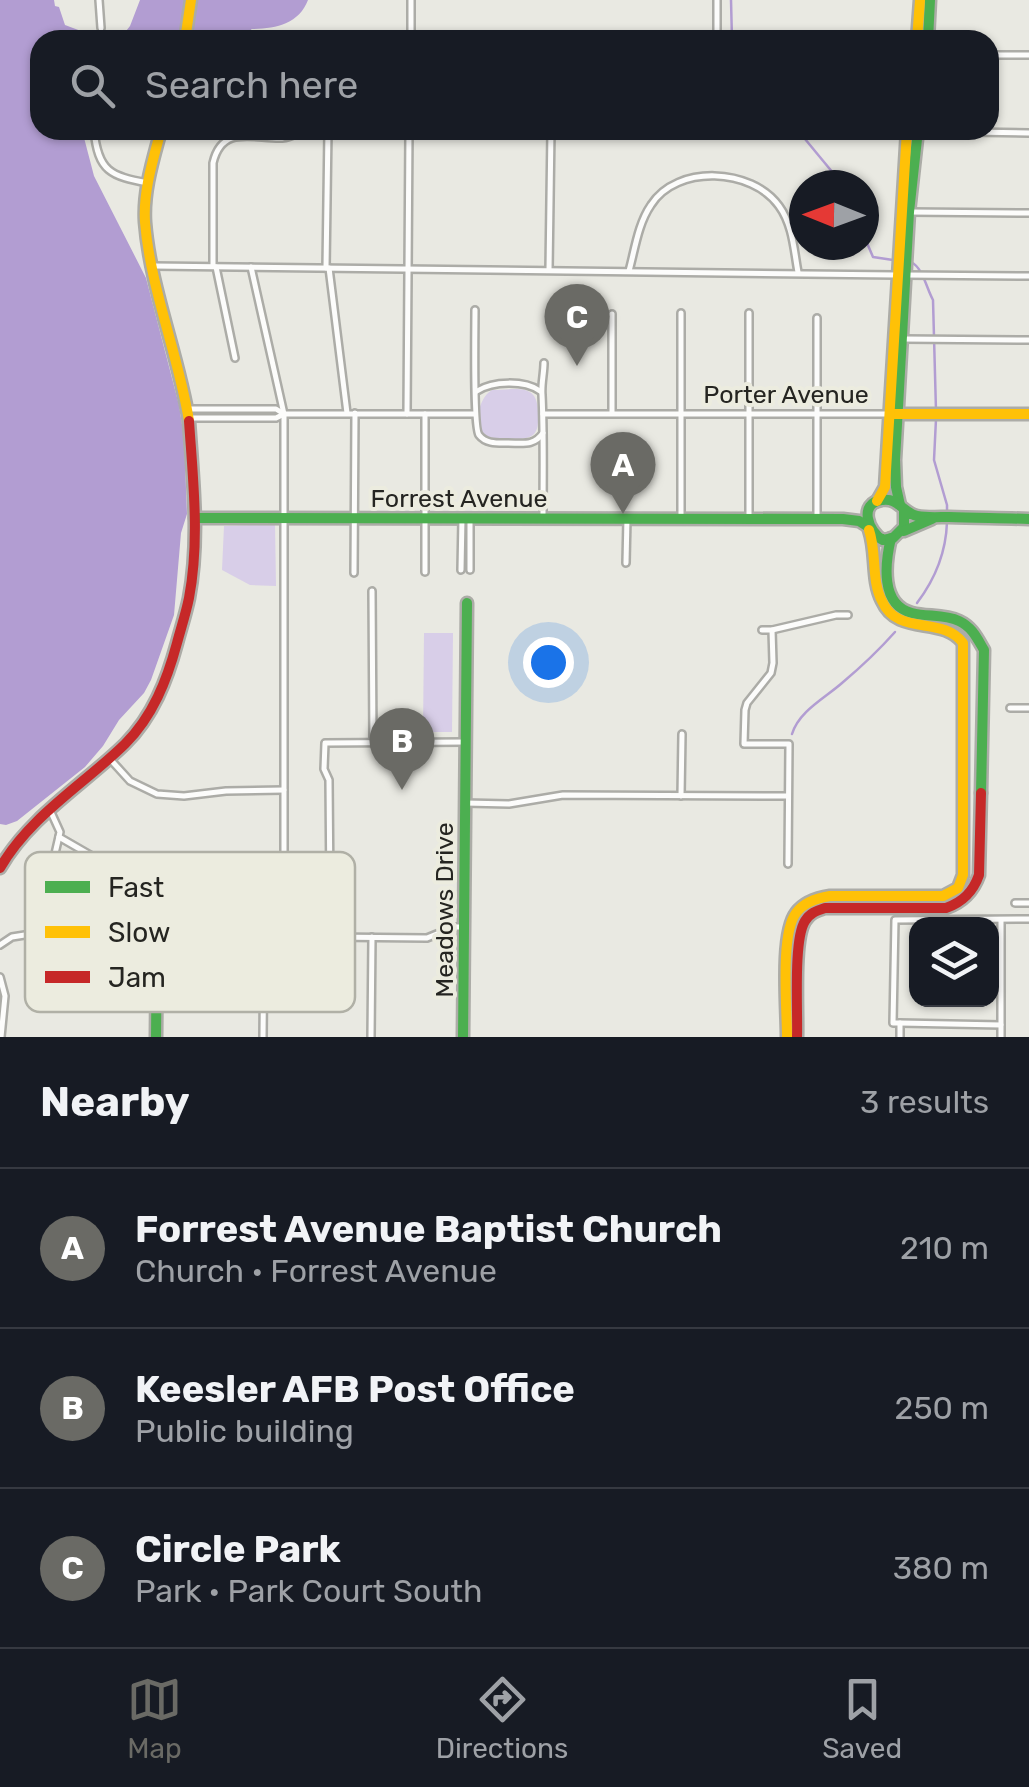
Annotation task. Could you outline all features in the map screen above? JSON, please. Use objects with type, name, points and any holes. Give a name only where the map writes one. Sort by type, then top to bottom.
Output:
[{"type":"main road","points":[[186,30],[191,0]]},
{"type":"main road","points":[[918,30],[920,0]]},
{"type":"main road","points":[[928,30],[930,0]]},
{"type":"main road","points":[[0,868],[19,840],[140,728],[169,672],[189,598],[195,518],[189,413],[146,233],[145,206],[158,140]]},
{"type":"main road","points":[[787,1037],[788,936],[792,918],[802,907],[824,896],[943,896],[954,892],[963,875],[963,644],[958,634],[948,628],[909,625],[894,618],[881,601],[887,555],[906,523],[895,478],[894,414],[912,140]]},
{"type":"main road","points":[[797,1037],[798,937],[809,914],[832,906],[946,908],[968,896],[978,875],[984,650],[974,630],[958,618],[910,614],[900,609],[882,576],[868,528],[867,515],[885,487],[903,339],[913,140]]},
{"type":"main road","name":"Porter Avenue","points":[[894,414],[1029,414]]},
{"type":"main road","points":[[875,503],[889,500],[916,516],[1029,518]]},
{"type":"main road","name":"Forrest Avenue","points":[[843,519],[875,503]]},
{"type":"main road","name":"Forrest Avenue","points":[[195,518],[817,518],[859,521],[868,528]]},
{"type":"main road","points":[[868,528],[879,538],[896,536],[917,524],[944,518]]},
{"type":"main road","name":"Meadows Drive","points":[[463,1037],[466,604]]},
{"type":"street","points":[[99,0],[102,28]]},
{"type":"street","points":[[411,0],[411,30]]},
{"type":"street","points":[[717,0],[717,30]]},
{"type":"street","points":[[999,55],[1029,56]]},
{"type":"street","points":[[999,132],[1029,133]]},
{"type":"street","points":[[96,140],[108,171],[119,178],[148,183]]},
{"type":"street","points":[[228,140],[218,148],[213,163],[214,267],[235,358]]},
{"type":"street","points":[[328,140],[328,268],[351,413],[354,573]]},
{"type":"street","points":[[406,414],[409,140]]},
{"type":"street","points":[[549,270],[551,140]]},
{"type":"street","points":[[629,270],[642,221],[656,197],[675,184],[708,176],[743,181],[772,197],[786,217],[798,272]]},
{"type":"street","points":[[909,212],[1029,212]]},
{"type":"street","points":[[153,266],[798,272],[904,267],[928,275],[1029,276]]},
{"type":"street","points":[[251,268],[284,414],[284,852]]},
{"type":"street","points":[[475,310],[476,432],[486,442],[532,443],[544,433]]},
{"type":"street","points":[[681,313],[681,519]]},
{"type":"street","points":[[749,313],[749,518]]},
{"type":"street","points":[[612,314],[612,413]]},
{"type":"street","points":[[817,318],[817,518]]},
{"type":"street","points":[[903,339],[1029,340]]},
{"type":"street","points":[[540,392],[544,385],[544,363]]},
{"type":"street","points":[[476,391],[514,384],[532,386],[540,392],[544,414],[543,518]]},
{"type":"street","points":[[189,413],[276,409],[284,414],[474,414]]},
{"type":"street","points":[[425,414],[425,572]]},
{"type":"street","name":"Porter Avenue","points":[[544,414],[894,414]]},
{"type":"street","points":[[466,518],[470,570]]},
{"type":"street","points":[[462,570],[466,518]]},
{"type":"street","points":[[626,563],[627,518]]},
{"type":"street","points":[[372,591],[372,743]]},
{"type":"street","points":[[762,630],[848,615]]},
{"type":"street","points":[[772,630],[772,673],[747,703],[744,744],[789,744],[788,864]]},
{"type":"street","points":[[1010,708],[1029,708]]},
{"type":"street","points":[[682,734],[682,796]]},
{"type":"street","points":[[330,852],[326,743],[465,742]]},
{"type":"street","points":[[109,758],[130,781],[157,794],[284,790]]},
{"type":"street","points":[[465,804],[510,804],[563,795],[788,796]]},
{"type":"street","points":[[50,810],[60,829],[56,852]]},
{"type":"street","points":[[59,836],[86,852]]},
{"type":"street","points":[[1015,903],[1029,903]]},
{"type":"street","points":[[1001,1037],[1002,919]]},
{"type":"street","points":[[1002,1024],[893,1023],[895,920],[1029,919]]},
{"type":"street","points":[[355,937],[426,938],[464,927]]},
{"type":"street","points":[[0,945],[25,935]]},
{"type":"street","points":[[371,1037],[372,938]]},
{"type":"street","points":[[0,978],[6,996],[1,1037]]},
{"type":"street","points":[[900,1023],[900,1037]]},
{"type":"shaded area","points":[[0,0],[54,0],[65,25],[78,30],[30,30],[30,140],[85,140],[94,176],[146,278],[179,405],[187,514],[181,533],[174,615],[144,693],[85,767],[17,821],[0,824]]},
{"type":"shaded area","points":[[140,0],[308,0],[299,15],[269,28],[127,30]]},
{"type":"shaded area","points":[[492,390],[524,390],[534,396],[538,422],[533,435],[503,439],[482,432],[479,412],[483,399]]},
{"type":"shaded area","points":[[275,524],[276,586],[250,585],[222,570],[224,526]]},
{"type":"shaded area","points":[[424,633],[453,633],[452,732],[423,732]]},
{"type":"waterway","points":[[731,0],[732,30]]},
{"type":"waterway","points":[[806,140],[831,170]]},
{"type":"waterway","points":[[879,258],[893,260]]},
{"type":"waterway","points":[[911,262],[921,273],[933,300],[936,411]]},
{"type":"waterway","points":[[936,419],[934,460],[947,514]]},
{"type":"waterway","points":[[917,603],[939,565],[947,522]]},
{"type":"waterway","points":[[792,734],[806,712],[895,632]]},
{"type":"traffic: fast","points":[[928,30],[930,0]]},
{"type":"traffic: fast","points":[[900,505],[895,460],[917,140]]},
{"type":"traffic: fast","points":[[904,511],[904,527],[893,538],[883,540],[870,525],[870,506],[882,500],[921,517],[1029,519]]},
{"type":"traffic: fast","points":[[195,518],[843,519],[867,526]]},
{"type":"traffic: fast","points":[[904,531],[932,519]]},
{"type":"traffic: fast","points":[[891,538],[887,582],[894,601],[912,613],[959,621],[971,630],[984,650],[981,793]]},
{"type":"traffic: fast","points":[[463,1037],[467,603]]},
{"type":"traffic: fast","points":[[156,1012],[156,1037]]},
{"type":"traffic: slow","points":[[186,30],[191,0]]},
{"type":"traffic: slow","points":[[918,30],[920,0]]},
{"type":"traffic: slow","points":[[158,140],[147,187],[145,222],[189,421]]},
{"type":"traffic: slow","points":[[877,501],[885,487],[906,140]]},
{"type":"traffic: slow","points":[[894,414],[1029,414]]},
{"type":"traffic: slow","points":[[787,1037],[786,954],[791,923],[799,909],[830,896],[943,896],[958,888],[963,875],[963,643],[944,630],[909,623],[889,612],[876,584],[869,530]]},
{"type":"traffic: jam","points":[[0,868],[26,832],[135,733],[164,684],[185,615],[192,576],[195,510],[189,421]]},
{"type":"traffic: jam","points":[[797,1037],[797,959],[807,918],[825,908],[946,908],[962,899],[979,875],[981,793]]},
{"type":"place","name":"Circle Park","points":[[577,366]]},
{"type":"place","name":"Forrest Avenue Baptist Church","points":[[623,514]]},
{"type":"place","name":"Keesler AFB Post Office","points":[[402,790]]}]
